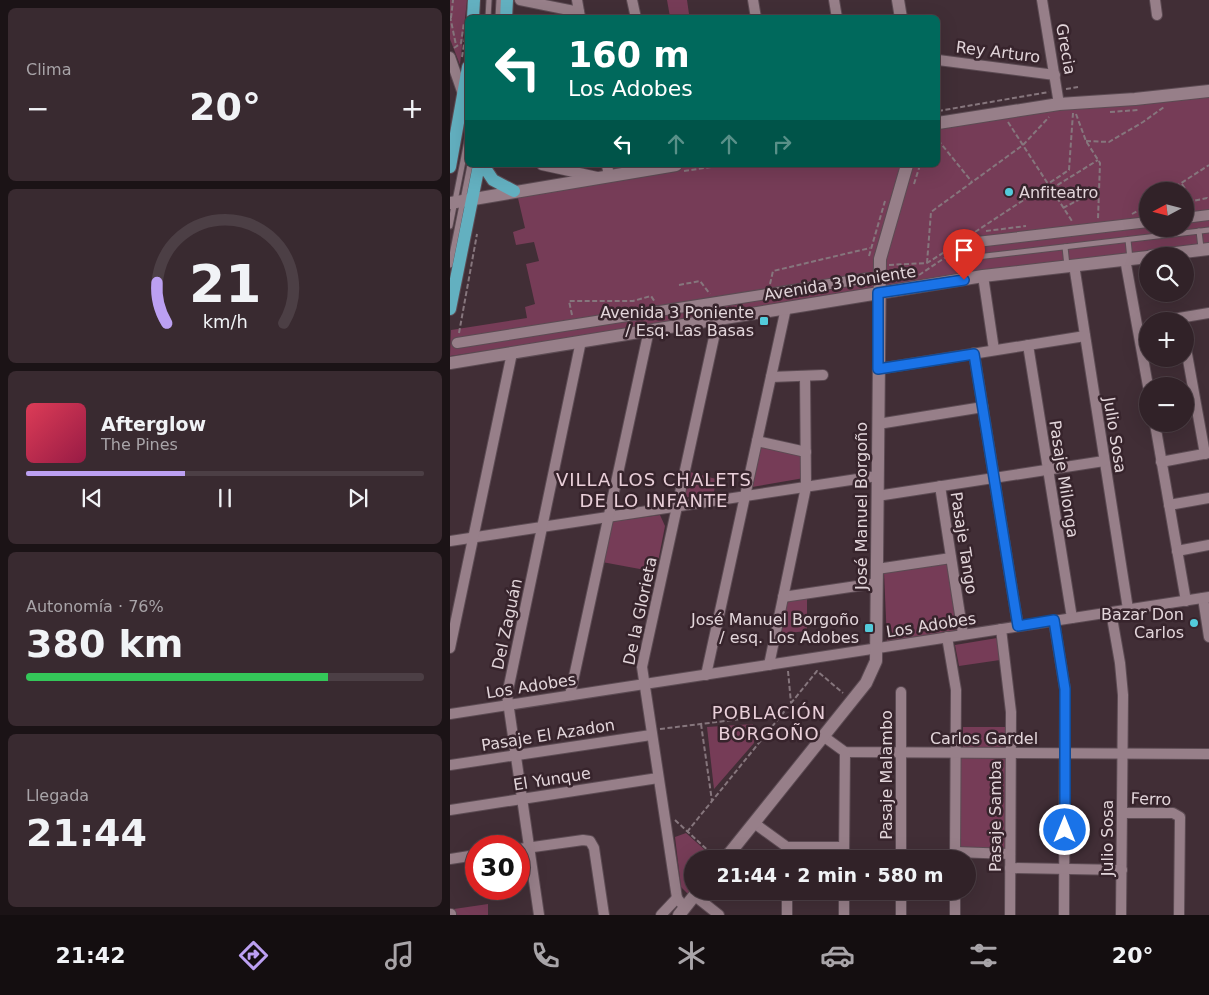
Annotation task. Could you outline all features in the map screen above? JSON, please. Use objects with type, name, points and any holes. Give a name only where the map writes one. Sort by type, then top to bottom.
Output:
[{"type":"main road","points":[[474,0],[474,15]]},
{"type":"main road","points":[[506,15],[507,0]]},
{"type":"main road","points":[[898,0],[900,15]]},
{"type":"main road","points":[[450,167],[458,138],[465,83]]},
{"type":"main road","points":[[940,123],[1061,103],[1135,99],[1209,91]]},
{"type":"main road","points":[[450,310],[465,232],[460,201],[480,167]]},
{"type":"main road","points":[[483,167],[493,180],[514,191]]},
{"type":"main road","points":[[460,201],[605,173],[654,167]]},
{"type":"main road","name":"José Manuel Borgoño","points":[[732,850],[871,676],[878,649],[878,293],[881,250],[906,167]]},
{"type":"main road","name":"Avenida 3 Poniente","points":[[450,363],[983,276],[1139,257]]},
{"type":"main road","points":[[682,912],[691,900]]},
{"type":"street","points":[[520,0],[580,15],[577,0]]},
{"type":"street","points":[[632,0],[635,15]]},
{"type":"street","points":[[753,0],[756,15]]},
{"type":"street","points":[[834,0],[836,15]]},
{"type":"street","name":"Grecia","points":[[1042,0],[1061,103]]},
{"type":"street","points":[[1155,0],[1158,15]]},
{"type":"street","points":[[450,57],[463,94]]},
{"type":"street","name":"Rey Arturo","points":[[940,60],[1055,74]]},
{"type":"street","points":[[558,167],[605,173]]},
{"type":"street","points":[[1194,217],[1209,215]]},
{"type":"street","points":[[967,239],[1073,231],[1139,223]]},
{"type":"street","points":[[1128,259],[1139,312]]},
{"type":"street","name":"Julio Sosa","points":[[1071,266],[1085,336],[1128,609]]},
{"type":"street","points":[[983,276],[994,350]]},
{"type":"street","points":[[457,343],[868,278]]},
{"type":"street","points":[[706,675],[786,308]]},
{"type":"street","points":[[1194,317],[1209,313]]},
{"type":"street","name":"De la Glorieta","points":[[676,898],[642,667],[718,319]]},
{"type":"street","points":[[570,696],[649,330]]},
{"type":"street","points":[[878,369],[1085,336]]},
{"type":"street","name":"Del Zaguán","points":[[523,835],[521,799],[507,695],[581,341]]},
{"type":"street","name":"Pasaje Milonga","points":[[1028,345],[1072,618]]},
{"type":"street","points":[[450,648],[512,352]]},
{"type":"street","points":[[974,354],[1018,626]]},
{"type":"street","points":[[1161,462],[1207,454],[1190,367]]},
{"type":"street","points":[[771,377],[823,375]]},
{"type":"street","points":[[769,665],[806,487],[805,376]]},
{"type":"street","points":[[878,424],[983,407]]},
{"type":"street","points":[[1155,432],[1186,601]]},
{"type":"street","points":[[757,441],[806,452]]},
{"type":"street","points":[[877,496],[1104,461]]},
{"type":"street","points":[[450,541],[877,476]]},
{"type":"street","name":"Pasaje Tango","points":[[940,486],[963,634]]},
{"type":"street","points":[[1169,505],[1209,498]]},
{"type":"street","points":[[1177,551],[1209,545]]},
{"type":"street","points":[[877,569],[951,558]]},
{"type":"street","points":[[784,597],[877,583]]},
{"type":"street","points":[[1206,598],[1209,637]]},
{"type":"street","name":"Los Adobes","points":[[450,714],[1206,598]]},
{"type":"street","name":"Julio Sosa","points":[[1110,612],[1123,684],[1121,915]]},
{"type":"street","points":[[1054,620],[1065,689],[1064,915]]},
{"type":"street","name":"Pasaje Samba","points":[[1001,629],[1010,696],[1010,915]]},
{"type":"street","points":[[947,637],[956,690],[956,850]]},
{"type":"street","name":"Pasaje Malambo","points":[[900,850],[901,692]]},
{"type":"street","name":"Pasaje El Azadon","points":[[450,765],[651,732]]},
{"type":"street","points":[[754,823],[787,847],[844,847],[845,752],[823,736]]},
{"type":"street","name":"Carlos Gardel","points":[[845,752],[1209,754]]},
{"type":"street","name":"El Yunque","points":[[450,810],[658,778]]},
{"type":"street","name":"Ferro","points":[[1122,813],[1178,815],[1180,819],[1179,915]]},
{"type":"street","points":[[530,847],[583,840],[590,841],[594,848],[604,915]]},
{"type":"street","points":[[976,855],[1010,854]]},
{"type":"street","points":[[450,859],[465,857]]},
{"type":"street","points":[[1010,868],[1122,870]]},
{"type":"street","name":"Del Zaguán","points":[[530,875],[539,915]]},
{"type":"street","points":[[661,915],[676,898],[682,912]]},
{"type":"street","points":[[703,900],[719,915]]},
{"type":"street","points":[[787,900],[787,915]]},
{"type":"street","points":[[844,900],[844,915]]},
{"type":"street","points":[[901,900],[901,915]]},
{"type":"street","points":[[955,900],[955,915]]},
{"type":"lane","points":[[488,15],[489,0]]},
{"type":"lane","points":[[498,0],[498,15]]},
{"type":"lane","points":[[450,265],[460,201],[458,138]]},
{"type":"lane","points":[[450,226],[460,201],[469,167]]},
{"type":"lane","points":[[968,258],[1209,230]]},
{"type":"lane","points":[[1199,231],[1205,250]]},
{"type":"lane","points":[[450,287],[465,232]]},
{"type":"lane","points":[[1128,240],[1128,259]]},
{"type":"lane","points":[[1065,247],[1071,266]]},
{"type":"path","points":[[453,0],[450,18],[456,44]]},
{"type":"path","points":[[940,111],[1061,103],[1078,86]]},
{"type":"path","points":[[1061,103],[1072,112],[1076,112],[1086,140],[1098,160],[1098,228]]},
{"type":"path","points":[[1155,108],[1173,106]]},
{"type":"path","points":[[1086,140],[1109,142],[1164,107]]},
{"type":"path","points":[[1103,112],[1138,110]]},
{"type":"path","points":[[887,265],[927,263],[967,239],[1069,170],[1072,112]]},
{"type":"path","points":[[927,263],[932,212],[1023,145],[1051,115],[1042,116]]},
{"type":"path","points":[[1016,120],[1008,121],[1071,221],[1073,231]]},
{"type":"path","points":[[940,142],[972,182]]},
{"type":"path","points":[[1051,188],[1098,160]]},
{"type":"path","points":[[1185,182],[1209,165]]},
{"type":"path","points":[[914,184],[919,167]]},
{"type":"path","points":[[1063,208],[1086,196],[1099,195]]},
{"type":"path","points":[[1194,200],[1207,198],[1209,200]]},
{"type":"path","points":[[1131,215],[1139,210]]},
{"type":"path","points":[[457,343],[478,228]]},
{"type":"path","points":[[768,294],[773,271],[870,248]]},
{"type":"path","points":[[679,285],[700,281],[715,302]]},
{"type":"path","points":[[574,325],[570,301],[633,301],[651,296],[661,311]]},
{"type":"path","points":[[787,663],[792,703]]},
{"type":"path","points":[[687,832],[817,672],[852,701]]},
{"type":"path","points":[[651,732],[783,714]]},
{"type":"path","points":[[701,724],[712,801]]},
{"type":"path","points":[[663,810],[708,850]]},
{"type":"shaded area","points":[[450,0],[467,0],[460,65],[450,39]]},
{"type":"shaded area","points":[[667,0],[687,0],[689,14],[670,15]]},
{"type":"shaded area","points":[[1209,96],[1209,246],[1194,248],[1139,247],[1139,256],[450,356],[451,330],[527,318],[525,307],[535,304],[526,264],[539,261],[534,242],[516,245],[513,232],[525,228],[517,194],[686,167],[940,167],[940,129],[1059,110]]},
{"type":"shaded area","points":[[761,446],[802,454],[804,478],[752,487]]},
{"type":"shaded area","points":[[690,472],[716,479],[714,492],[684,498]]},
{"type":"shaded area","points":[[660,515],[665,526],[656,572],[602,562],[610,522]]},
{"type":"shaded area","points":[[947,561],[958,631],[892,643],[887,641],[884,572]]},
{"type":"shaded area","points":[[807,595],[807,631],[778,634],[785,598]]},
{"type":"shaded area","points":[[997,638],[1000,660],[959,666],[955,645]]},
{"type":"shaded area","points":[[753,724],[754,743],[714,789],[707,727]]},
{"type":"shaded area","points":[[963,727],[1005,727],[1005,749],[963,749]]},
{"type":"shaded area","points":[[960,757],[1008,758],[1007,850],[960,849]]},
{"type":"shaded area","points":[[686,833],[705,850],[684,850],[684,890],[681,887],[675,837]]},
{"type":"shaded area","points":[[488,904],[488,915],[454,915],[454,909]]},
{"type":"place","name":"Anfiteatro","points":[[1009,192]]},
{"type":"place","name":"Avenida 3 Poniente / Esq. Las Basas","points":[[764,321]]},
{"type":"place","name":"Bazar Don Carlos","points":[[1194,623]]},
{"type":"place","name":"José Manuel Borgoño / esq. Los Adobes","points":[[869,628]]},
{"type":"district","name":"VILLA LOS CHALETS DE LO INFANTE","points":[[654,489]]},
{"type":"district","name":"POBLACIÓN BORGOÑO","points":[[769,722]]},
{"type":"route","points":[[964,280],[878,293],[878,369],[974,354],[1018,626],[1054,620],[1065,689],[1065,830]]}]
